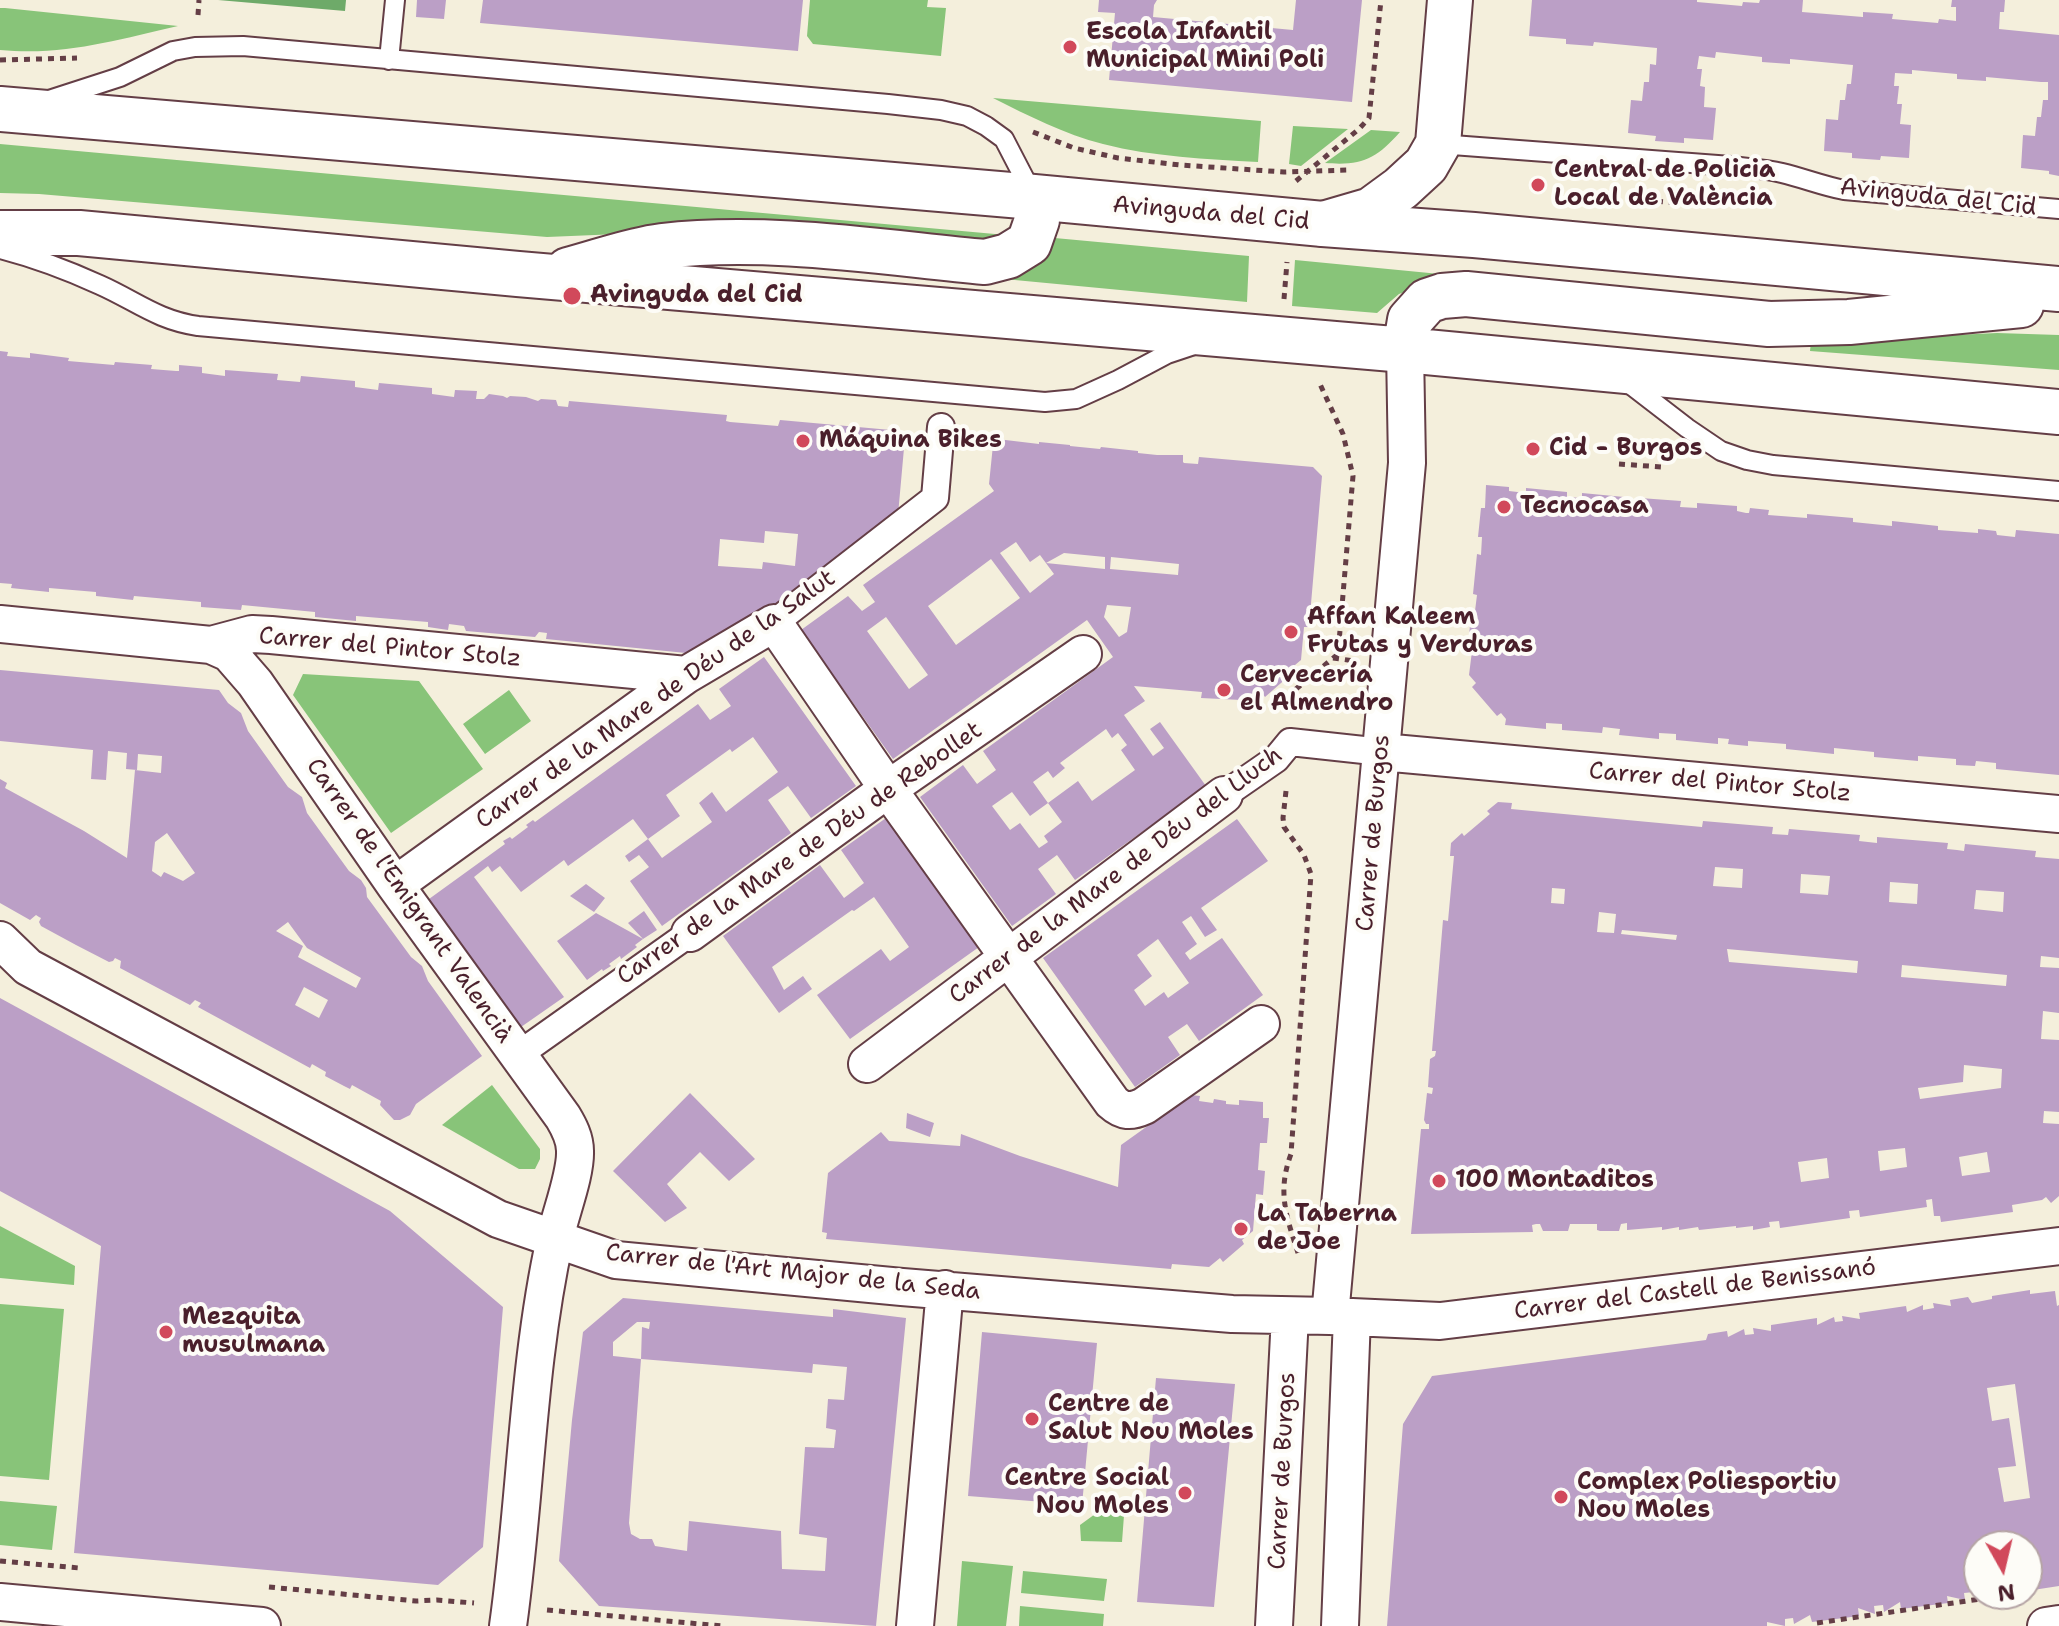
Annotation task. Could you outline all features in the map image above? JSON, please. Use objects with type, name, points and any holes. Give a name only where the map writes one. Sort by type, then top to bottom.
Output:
[{"type":"main road","points":[[1438,144],[1450,0]]},
{"type":"main road","name":"Avinguda del Cid","points":[[6,110],[1474,235],[2059,289]]},
{"type":"main road","name":"Avinguda del Cid","points":[[1323,224],[1371,210],[1426,165],[1438,144]]},
{"type":"main road","points":[[518,274],[563,271],[627,252],[662,246],[727,242],[792,243],[985,262],[1008,256],[1029,243],[1037,220],[1034,197]]},
{"type":"main road","points":[[0,233],[79,233],[1405,350],[2059,412]]},
{"type":"main road","points":[[1405,350],[1410,320],[1427,301],[1466,294],[1769,324],[1849,322],[2059,301]]},
{"type":"street","name":"Carrer de Burgos","points":[[1340,1626],[1341,1316],[1351,1065],[1407,463],[1405,350]]},
{"type":"street","name":"Carrer de la Mare de Déu de la Salut","points":[[395,885],[686,675],[774,623],[935,498],[941,427]]},
{"type":"street","points":[[774,623],[888,789],[1119,1108],[1127,1111],[1144,1106],[1261,1024]]},
{"type":"street","name":"Carrer del Pintor Stolz","points":[[0,624],[211,645],[252,634],[271,635],[686,675]]},
{"type":"street","name":"Carrer de l'Emigrant Valencià","points":[[211,645],[229,653],[255,683],[571,1132],[575,1150],[572,1176],[540,1315],[520,1617]]},
{"type":"street","name":"Carrer de la Mare de Déu de Rebollet","points":[[518,1055],[888,789],[1083,654]]},
{"type":"street","name":"Carrer de la Mare de Déu del Lluch","points":[[867,1064],[1276,759],[1290,742],[1382,752]]},
{"type":"street","name":"Carrer del Pintor Stolz","points":[[1382,752],[2059,814]]},
{"type":"street","name":"Carrer de l'Art Major de la Seda","points":[[0,940],[28,967],[498,1219],[616,1260],[1232,1314],[1341,1316]]},
{"type":"street","name":"Carrer del Castell de Benissanó","points":[[1341,1316],[1440,1321],[2059,1246]]},
{"type":"street","points":[[915,1626],[945,1289]]},
{"type":"street","name":"Carrer de Burgos","points":[[1274,1626],[1290,1316]]},
{"type":"street","points":[[0,1602],[262,1626]]},
{"type":"street","points":[[2046,1626],[2059,1624]]},
{"type":"lane","points":[[389,60],[395,0]]},
{"type":"lane","points":[[6,110],[120,77],[173,51],[195,47],[243,46],[941,110],[967,116],[1004,139],[1034,197]]},
{"type":"lane","name":"Avinguda del Cid","points":[[1438,144],[1731,166],[1778,172],[1844,190],[2059,209]]},
{"type":"lane","points":[[0,249],[43,261],[91,281],[176,323],[1045,402],[1076,399],[1167,354],[1223,336]]},
{"type":"lane","points":[[1611,369],[1721,451],[1747,460],[1773,465],[2059,491]]},
{"type":"path","points":[[198,15],[199,0]]},
{"type":"path","points":[[1294,182],[1369,118],[1381,0]]},
{"type":"path","points":[[1645,200],[1698,205]]},
{"type":"path","points":[[1284,305],[1287,259]]},
{"type":"path","points":[[1300,1260],[1283,1201],[1284,1173],[1291,1154],[1311,874],[1304,855],[1284,827],[1283,818],[1296,689],[1338,654],[1353,476],[1343,434]]},
{"type":"path","points":[[1619,464],[1662,467]]},
{"type":"path","points":[[1332,658],[1356,661]]},
{"type":"path","points":[[1817,1623],[1963,1602]]},
{"type":"path","points":[[520,1617],[722,1626]]},
{"type":"green space","points":[[218,0],[346,0],[345,11]]},
{"type":"green space","points":[[810,0],[928,0],[927,7],[946,8],[941,56],[813,44],[807,36]]},
{"type":"green space","points":[[0,8],[178,26],[69,49],[0,50]]},
{"type":"green space","points":[[993,98],[1261,121],[1258,162],[1161,155],[1103,144],[1061,130]]},
{"type":"green space","points":[[1293,126],[1348,129],[1301,166],[1289,164]]},
{"type":"green space","points":[[1371,130],[1400,132],[1367,159],[1325,163]]},
{"type":"green space","points":[[0,144],[1017,236],[1005,246],[643,233],[547,237],[0,193]]},
{"type":"green space","points":[[1044,237],[1249,256],[1247,302],[983,277]]},
{"type":"green space","points":[[1295,260],[1450,275],[1399,294],[1377,313],[1292,306]]},
{"type":"green space","points":[[1997,333],[2059,335],[2059,370],[1810,351],[1811,342]]},
{"type":"green space","points":[[303,674],[419,681],[483,769],[391,833],[293,695]]},
{"type":"green space","points":[[509,690],[531,721],[485,754],[463,724]]},
{"type":"green space","points":[[492,1085],[540,1149],[540,1159],[535,1169],[519,1169],[442,1125]]},
{"type":"green space","points":[[0,1226],[75,1266],[74,1285],[0,1278]]},
{"type":"green space","points":[[0,1304],[64,1309],[49,1480],[0,1476]]},
{"type":"green space","points":[[0,1501],[57,1506],[52,1550],[0,1545]]},
{"type":"green space","points":[[1113,1501],[1125,1502],[1122,1542],[1081,1541],[1080,1525]]},
{"type":"green space","points":[[962,1561],[1013,1566],[1006,1626],[957,1626]]},
{"type":"green space","points":[[1023,1571],[1107,1579],[1104,1601],[1021,1593]]},
{"type":"green space","points":[[1020,1606],[1104,1614],[1103,1626],[1019,1626]]},
{"type":"building","points":[[417,0],[446,0],[444,19],[416,17]]},
{"type":"building","points":[[483,0],[803,0],[798,51],[480,23]]},
{"type":"building","points":[[1099,0],[1157,0],[1153,17],[1293,30],[1296,0],[1362,0],[1352,102],[1109,80],[1115,13],[1098,12]]},
{"type":"building","points":[[1532,0],[1697,0],[1742,6],[1743,2],[1759,3],[1760,0],[1803,0],[1802,12],[1863,17],[1863,12],[1893,14],[1892,19],[1938,23],[1939,19],[1956,21],[1956,7],[1951,7],[1952,0],[2005,0],[2004,12],[2000,12],[1999,29],[2059,35],[2059,176],[2049,174],[2049,171],[2021,168],[2023,135],[2035,136],[2043,100],[2048,100],[2048,82],[1986,77],[1986,81],[1957,79],[1957,74],[1912,70],[1912,74],[1895,73],[1894,86],[1899,86],[1897,104],[1902,104],[1900,124],[1911,125],[1909,158],[1852,158],[1852,153],[1824,151],[1826,119],[1838,120],[1840,100],[1845,100],[1847,84],[1851,84],[1853,65],[1790,59],[1790,64],[1762,62],[1762,57],[1716,52],[1715,58],[1699,56],[1697,69],[1702,69],[1700,86],[1705,87],[1704,107],[1716,108],[1713,140],[1684,138],[1684,143],[1655,141],[1656,136],[1628,133],[1631,100],[1642,101],[1644,82],[1649,82],[1650,64],[1656,65],[1657,48],[1594,42],[1593,46],[1566,44],[1566,39],[1529,36]]},
{"type":"building","points":[[0,351],[8,352],[7,356],[30,358],[30,353],[69,358],[68,361],[152,365],[151,369],[176,371],[179,371],[179,365],[202,367],[202,373],[225,376],[225,370],[278,374],[277,380],[300,382],[301,376],[355,381],[355,387],[378,390],[379,383],[432,388],[432,394],[454,397],[455,390],[477,391],[476,399],[484,399],[489,394],[538,401],[556,400],[558,406],[568,407],[569,401],[727,415],[726,421],[730,422],[778,426],[780,420],[902,431],[905,437],[898,515],[706,655],[546,639],[547,633],[539,632],[535,637],[466,631],[464,626],[449,624],[448,630],[428,627],[428,622],[356,616],[356,621],[315,617],[315,612],[242,605],[241,610],[201,607],[201,602],[134,596],[133,600],[96,596],[96,592],[11,588],[12,584],[0,583]],"holes":[[[765,531],[798,534],[795,566],[763,562],[762,569],[718,566],[720,539],[764,543]]]},
{"type":"building","points":[[997,439],[1101,447],[1157,455],[1183,455],[1184,463],[1198,464],[1199,457],[1313,467],[1322,476],[1309,627],[1304,627],[1301,660],[1295,665],[1297,669],[1265,697],[1262,693],[1258,697],[1242,695],[1241,700],[1201,698],[1202,692],[1134,686],[1145,701],[1124,715],[1153,756],[1164,748],[1150,729],[1160,722],[1206,786],[1075,880],[1057,855],[1038,869],[1056,894],[1012,926],[920,797],[963,765],[977,784],[996,770],[983,751],[1113,657],[1087,620],[893,759],[801,630],[848,596],[862,611],[875,602],[863,585],[994,491],[989,484],[993,445],[997,446]],"holes":[[[1016,542],[1030,562],[1040,555],[1054,574],[1030,593],[1000,553]],[[1064,553],[1105,557],[1105,569],[1046,563]],[[1111,557],[1179,564],[1178,575],[1110,569]],[[991,559],[1020,598],[956,645],[928,606]],[[1107,605],[1131,607],[1127,632],[1119,637],[1104,617]],[[886,617],[928,675],[909,689],[867,631]],[[1106,729],[1112,738],[1118,733],[1127,745],[1121,750],[1135,770],[1092,801],[1078,781],[1048,803],[1033,782],[1048,771],[1053,778],[1065,768],[1060,763]],[[1012,792],[1030,816],[1048,803],[1062,822],[1044,836],[1048,842],[1039,848],[1020,823],[1010,830],[992,806]]]},
{"type":"building","points":[[1486,485],[1509,487],[1509,491],[1526,493],[1526,488],[1567,492],[1567,497],[1582,498],[1582,493],[1624,497],[1624,502],[1639,503],[1640,498],[1681,501],[1680,507],[1697,508],[1697,503],[1737,506],[1737,511],[1746,513],[1750,508],[1769,510],[1768,515],[1853,518],[1853,522],[1892,526],[1892,521],[1938,526],[1938,530],[1978,533],[1978,529],[2015,537],[2016,530],[2059,534],[2059,775],[1996,769],[1996,763],[1976,761],[1975,766],[1956,765],[1956,759],[1918,756],[1918,761],[1874,757],[1874,752],[1834,748],[1834,754],[1786,749],[1786,744],[1748,741],[1748,746],[1728,744],[1729,739],[1718,738],[1718,744],[1676,740],[1676,734],[1659,733],[1659,739],[1619,735],[1620,729],[1603,727],[1602,733],[1562,730],[1562,724],[1546,723],[1546,729],[1505,725],[1506,719],[1501,713],[1497,716],[1472,687],[1476,683],[1469,675],[1471,611],[1475,611],[1477,595],[1473,594],[1477,554],[1481,555],[1482,537],[1478,537],[1481,508],[1485,508]]},
{"type":"building","points":[[764,657],[856,786],[811,818],[788,786],[768,800],[791,833],[662,926],[630,881],[649,867],[639,855],[629,862],[625,856],[648,839],[633,819],[568,866],[564,860],[521,892],[500,866],[492,872],[488,866],[474,877],[564,997],[521,1027],[518,1023],[516,1025],[513,1016],[500,998],[497,1000],[492,992],[494,990],[474,967],[476,965],[464,948],[461,950],[455,942],[458,940],[446,922],[442,924],[437,917],[440,914],[429,899],[505,844],[503,841],[512,839],[528,827],[526,825],[533,820],[535,822],[698,704],[710,720],[731,706],[719,689]],"holes":[[[753,737],[778,772],[726,812],[712,792],[699,803],[712,822],[662,858],[648,839],[680,816],[666,795],[730,749],[732,752]]]},
{"type":"building","points":[[0,670],[219,690],[228,703],[241,713],[248,731],[288,787],[302,797],[307,813],[349,871],[361,880],[367,897],[411,957],[422,966],[428,981],[482,1056],[416,1104],[410,1115],[394,1120],[380,1105],[381,1101],[352,1085],[350,1089],[344,1086],[325,1076],[326,1072],[312,1064],[310,1068],[198,1007],[201,1003],[195,1000],[190,1005],[120,968],[121,961],[115,958],[109,962],[76,945],[41,926],[41,918],[36,915],[30,920],[0,903],[0,779],[7,783],[5,788],[127,858],[135,770],[161,773],[162,756],[138,754],[137,770],[126,769],[127,753],[108,751],[106,780],[91,779],[93,750],[0,741]],"holes":[[[167,833],[195,873],[183,881],[164,872],[161,877],[152,871],[155,842]],[[288,922],[307,948],[361,978],[356,988],[298,957],[303,946],[276,931]],[[304,987],[328,1000],[319,1018],[295,1005]]]},
{"type":"building","points":[[1498,802],[1512,803],[1511,809],[1702,827],[1703,821],[1773,827],[1772,834],[1788,835],[1789,829],[1860,835],[1859,841],[1877,843],[1877,837],[1948,843],[1947,849],[1964,851],[1965,844],[2036,851],[2035,857],[2059,859],[2059,958],[2041,956],[2040,967],[2059,968],[2059,1013],[2043,1011],[2041,1039],[2059,1040],[2059,1112],[2044,1111],[2043,1123],[2059,1124],[2059,1196],[2051,1203],[2046,1197],[2012,1205],[2013,1212],[1941,1222],[1940,1216],[1934,1216],[1932,1199],[1926,1200],[1927,1207],[1860,1217],[1859,1210],[1849,1211],[1850,1218],[1780,1228],[1779,1221],[1769,1222],[1770,1227],[1753,1230],[1753,1226],[1736,1226],[1699,1230],[1698,1227],[1679,1230],[1679,1227],[1662,1230],[1662,1227],[1627,1230],[1627,1223],[1621,1224],[1619,1231],[1600,1231],[1597,1224],[1570,1224],[1568,1231],[1543,1231],[1540,1224],[1536,1224],[1532,1225],[1533,1232],[1411,1234],[1421,1129],[1429,1129],[1429,1124],[1424,1120],[1427,1093],[1432,1094],[1433,1088],[1428,1087],[1430,1059],[1436,1051],[1432,1051],[1443,920],[1448,921],[1454,856],[1450,856],[1451,843],[1490,814],[1487,811]],"holes":[[[1715,867],[1743,869],[1742,888],[1713,886]],[[1801,874],[1830,876],[1828,895],[1800,893]],[[1890,882],[1918,884],[1917,904],[1889,902]],[[1552,888],[1565,889],[1564,904],[1551,903]],[[1976,890],[2004,892],[2003,912],[1974,909]],[[1599,912],[1616,914],[1614,933],[1597,932]],[[1622,930],[1677,935],[1676,940],[1621,934]],[[1727,949],[1858,961],[1857,973],[1729,962]],[[1902,965],[2007,975],[2006,986],[1901,977]],[[1964,1065],[2002,1069],[2001,1088],[1920,1099],[1918,1088],[1963,1082]],[[1905,1148],[1907,1167],[1880,1171],[1878,1151]],[[1987,1152],[1990,1172],[1962,1176],[1959,1157]],[[1827,1158],[1829,1178],[1801,1182],[1798,1162]]]},
{"type":"building","points":[[886,818],[979,947],[850,1039],[817,995],[881,949],[890,961],[909,947],[874,897],[772,967],[784,990],[803,976],[812,989],[779,1013],[723,936],[820,865],[844,898],[864,883],[841,850]]},
{"type":"building","points":[[1237,819],[1268,861],[1201,908],[1217,930],[1205,937],[1191,916],[1182,922],[1197,944],[1185,953],[1190,960],[1222,938],[1263,995],[1199,1041],[1187,1024],[1168,1037],[1180,1055],[1135,1087],[1043,958]],"holes":[[[1158,939],[1189,983],[1168,998],[1164,992],[1145,1006],[1134,990],[1152,976],[1137,955]]]},
{"type":"building","points":[[586,884],[605,898],[594,912],[570,896]]},
{"type":"building","points":[[644,911],[657,930],[643,939],[628,923]]},
{"type":"building","points":[[596,913],[643,939],[621,959],[620,956],[609,964],[611,966],[587,980],[557,941]]},
{"type":"building","points":[[0,998],[390,1211],[503,1307],[483,1547],[438,1585],[74,1553],[101,1246],[0,1191]]},
{"type":"building","points":[[690,1093],[755,1159],[729,1181],[700,1152],[667,1184],[687,1208],[665,1222],[613,1171]]},
{"type":"building","points":[[1191,1095],[1200,1096],[1199,1101],[1213,1103],[1214,1099],[1239,1105],[1239,1100],[1263,1102],[1263,1118],[1269,1118],[1267,1143],[1260,1143],[1258,1170],[1265,1171],[1263,1195],[1256,1194],[1253,1231],[1242,1240],[1244,1244],[1223,1262],[1220,1258],[1209,1267],[1172,1264],[1171,1269],[826,1239],[827,1233],[822,1232],[828,1173],[881,1132],[889,1141],[960,1146],[961,1134],[1118,1187],[1121,1145]]},
{"type":"building","points":[[907,1113],[934,1123],[930,1137],[906,1128]]},
{"type":"building","points":[[2030,1290],[2030,1294],[2055,1291],[2059,1305],[2059,1586],[2043,1588],[2043,1530],[1963,1530],[1963,1600],[1947,1596],[1948,1603],[1901,1609],[1900,1602],[1884,1612],[1883,1605],[1874,1606],[1875,1614],[1858,1608],[1859,1616],[1812,1622],[1810,1615],[1794,1624],[1793,1618],[1785,1619],[1785,1626],[1767,1622],[1767,1626],[1387,1626],[1403,1424],[1432,1376],[1706,1340],[1708,1334],[1727,1331],[1728,1337],[1744,1329],[1745,1335],[1754,1334],[1753,1328],[1771,1331],[1771,1325],[1817,1318],[1817,1325],[1834,1317],[1835,1322],[1843,1321],[1842,1316],[1860,1319],[1859,1313],[1906,1306],[1907,1312],[1923,1305],[1923,1310],[1934,1308],[1933,1303],[1951,1306],[1950,1300],[1968,1297],[1972,1303],[1992,1299],[1992,1296]],"holes":[[[2015,1384],[2030,1498],[2004,1502],[1998,1468],[2016,1466],[2009,1418],[1992,1421],[1987,1388]]]},
{"type":"building","points":[[623,1298],[833,1317],[833,1309],[906,1318],[876,1626],[599,1606],[559,1561],[583,1332]],"holes":[[[637,1322],[650,1322],[649,1329],[642,1327],[641,1359],[613,1356],[613,1342]],[[641,1359],[812,1373],[813,1364],[847,1367],[844,1400],[828,1399],[826,1428],[836,1430],[834,1448],[805,1447],[799,1534],[827,1538],[825,1571],[782,1569],[781,1531],[689,1521],[687,1551],[655,1546],[652,1539],[640,1539],[631,1534],[629,1523]]]},
{"type":"building","name":"Centre de Salut Nou Moles","points":[[982,1332],[1097,1343],[1082,1505],[968,1496]]},
{"type":"building","name":"Centre Social Nou Moles","points":[[1156,1378],[1235,1384],[1214,1607],[1137,1602]]},
{"type":"place","name":"Escola Infantil Municipal Mini Poli","points":[[1070,47]]},
{"type":"place","name":"Central de Policia Local de València","points":[[1538,185]]},
{"type":"place","name":"Avinguda del Cid","points":[[572,296]]},
{"type":"place","name":"Máquina Bikes","points":[[803,441]]},
{"type":"place","name":"Cid - Burgos","points":[[1533,449]]},
{"type":"place","name":"Tecnocasa","points":[[1504,507]]},
{"type":"place","name":"Affan Kaleem Frutas y Verduras","points":[[1291,632]]},
{"type":"place","name":"Cervecería el Almendro","points":[[1224,690]]},
{"type":"place","name":"100 Montaditos","points":[[1439,1181]]},
{"type":"place","name":"La Taberna de Joe","points":[[1241,1229]]},
{"type":"place","name":"Mezquita musulmana","points":[[166,1332]]},
{"type":"place","name":"Centre de Salut Nou Moles","points":[[1032,1419]]},
{"type":"place","name":"Centre Social Nou Moles","points":[[1185,1493]]},
{"type":"place","name":"Complex Poliesportiu Nou Moles","points":[[1561,1497]]}]
